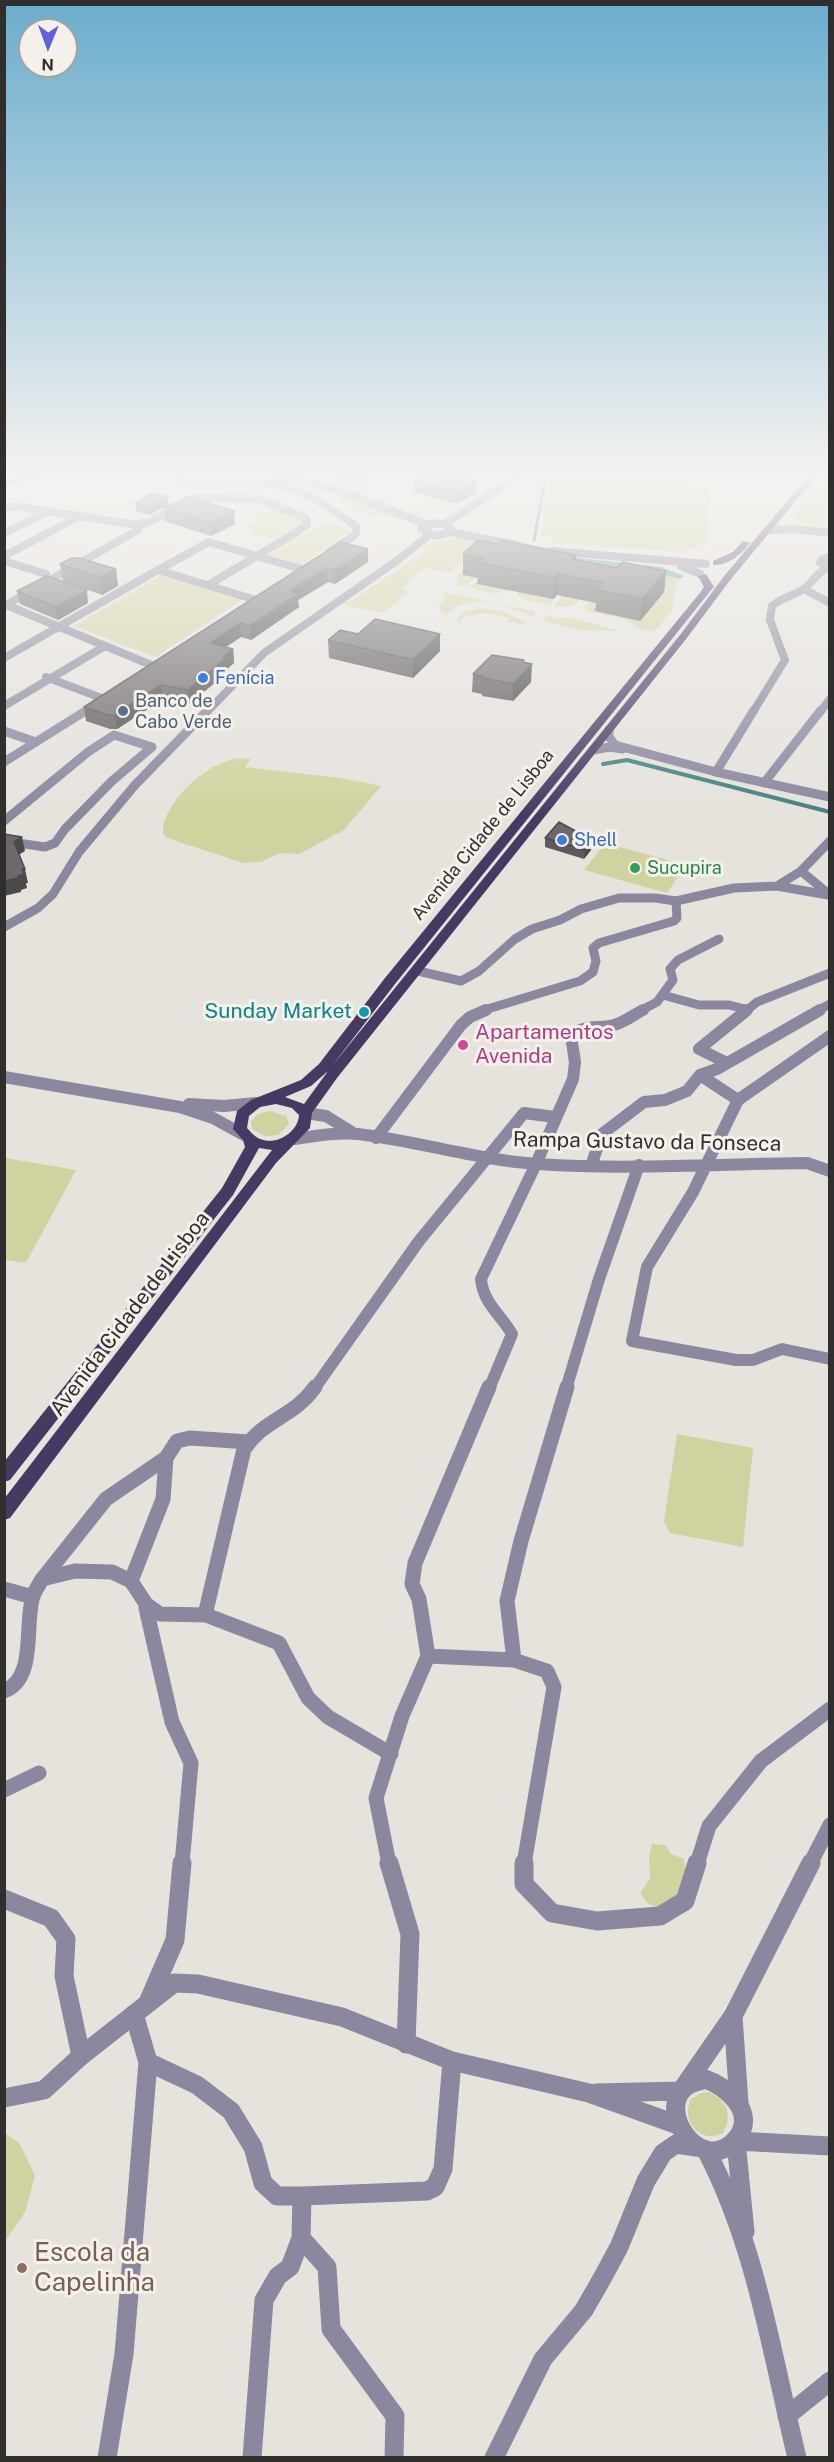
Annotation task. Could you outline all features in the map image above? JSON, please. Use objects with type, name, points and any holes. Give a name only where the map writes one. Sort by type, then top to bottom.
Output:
[{"type":"main road","name":"Avenida Cidade de Lisboa","points":[[261,1101],[306,1083],[324,1067],[390,981],[708,588]]},
{"type":"main road","name":"Avenida Cidade de Lisboa","points":[[305,1113],[332,1075],[418,971],[722,588]]},
{"type":"main road","points":[[285,1100],[294,1103],[305,1113],[307,1122],[303,1131],[292,1140],[276,1144],[262,1144],[247,1137],[240,1129],[242,1114],[261,1101],[285,1100]]},
{"type":"main road","name":"Avenida Cidade de Lisboa","points":[[4,1475],[228,1191],[252,1147],[247,1137]]},
{"type":"main road","name":"Avenida Cidade de Lisboa","points":[[4,1513],[271,1161],[292,1140]]},
{"type":"street","points":[[5,603],[28,588]]},
{"type":"street","points":[[4,658],[128,588]]},
{"type":"street","points":[[219,588],[259,598],[244,608]]},
{"type":"street","points":[[4,927],[38,909],[53,894],[79,852],[135,785],[264,653],[358,588]]},
{"type":"street","points":[[716,772],[785,660],[770,622],[771,608],[775,602],[804,589],[830,603]]},
{"type":"street","points":[[94,599],[104,602]]},
{"type":"street","points":[[5,603],[105,646],[159,664],[145,674]]},
{"type":"street","points":[[4,706],[46,677],[105,646]]},
{"type":"street","points":[[46,677],[104,699]]},
{"type":"street","points":[[4,762],[114,693]]},
{"type":"street","points":[[764,783],[830,699]]},
{"type":"street","points":[[609,730],[612,742],[632,750]]},
{"type":"street","points":[[4,731],[36,742]]},
{"type":"street","points":[[4,820],[60,774],[114,735],[152,747],[112,781],[65,829],[55,843],[45,847],[4,841]]},
{"type":"street","points":[[593,750],[610,747],[632,750],[827,797]]},
{"type":"street","points":[[777,886],[801,870],[829,842]]},
{"type":"street","points":[[801,870],[830,895]]},
{"type":"street","points":[[418,971],[450,981],[461,981],[479,971],[515,939],[532,929],[560,920],[581,909],[619,898],[655,898],[676,901],[725,889],[777,886],[830,895]]},
{"type":"street","points":[[376,1138],[461,1025],[470,1017],[482,1011],[580,981],[593,972],[596,961],[593,948],[599,943],[674,921],[677,918],[676,901]]},
{"type":"street","points":[[406,2044],[410,1934],[391,1874],[376,1798],[402,1716],[428,1656],[419,1599],[412,1584],[415,1563],[512,1334],[483,1298],[481,1279],[536,1164],[573,1079],[575,1062],[571,1036],[576,1031],[586,1028],[616,1025],[657,1002],[673,980],[670,969],[678,960],[719,939]]},
{"type":"street","points":[[725,1062],[699,1049],[745,1009],[767,997],[830,973]]},
{"type":"street","points":[[663,995],[699,1005],[729,1005],[745,1009]]},
{"type":"street","points":[[591,1166],[602,1134],[644,1102],[665,1100],[687,1091],[700,1075],[717,1069],[725,1062],[830,1004]]},
{"type":"street","points":[[830,1036],[738,1100],[693,1192],[647,1267],[632,1341],[736,1360],[753,1360],[782,1349],[830,1359]]},
{"type":"street","points":[[700,1075],[738,1100]]},
{"type":"street","points":[[4,1077],[180,1107],[213,1118],[247,1137]]},
{"type":"street","points":[[152,1101],[208,1106],[261,1101]]},
{"type":"street","name":"Rampa Gustavo da Fonseca","points":[[305,1113],[326,1116],[357,1134]]},
{"type":"street","points":[[205,1615],[244,1449],[258,1431],[278,1418],[294,1413],[305,1401],[418,1241],[524,1113],[555,1117]]},
{"type":"street","name":"Rampa Gustavo da Fonseca","points":[[292,1140],[319,1135],[357,1134],[489,1158],[536,1164],[591,1166],[807,1163],[830,1171]]},
{"type":"street","points":[[807,1163],[830,1165]]},
{"type":"street","points":[[513,1660],[507,1601],[521,1541],[599,1280],[639,1165]]},
{"type":"street","points":[[4,1691],[11,1689],[24,1670],[33,1597],[42,1579],[106,1499],[166,1458],[177,1441],[190,1438],[249,1442]]},
{"type":"street","points":[[131,1581],[163,1499],[166,1458]]},
{"type":"street","points":[[42,1579],[61,1572],[86,1570],[111,1572],[131,1581],[146,1608],[172,1722],[191,1764],[175,1940],[149,2001]]},
{"type":"street","points":[[4,1589],[33,1597]]},
{"type":"street","points":[[146,1608],[162,1615],[205,1615],[279,1642],[308,1698],[328,1717],[390,1754]]},
{"type":"street","points":[[428,1656],[513,1660],[547,1671],[554,1687],[523,1871],[524,1884],[552,1913],[597,1921],[660,1917],[685,1901],[709,1826],[762,1761],[830,1708]]},
{"type":"street","points":[[4,1790],[39,1773]]},
{"type":"street","points":[[747,2248],[717,2171],[701,2148],[689,2141],[678,2125],[675,2107],[681,2091],[733,2016],[829,1826]]},
{"type":"street","points":[[4,1899],[51,1918],[66,1939],[64,1976],[81,2056]]},
{"type":"street","points":[[4,2098],[44,2090],[81,2056],[174,1983],[198,1984],[342,2017],[452,2061],[589,2093],[678,2125]]},
{"type":"street","points":[[107,2457],[124,2354],[148,2062],[134,2014]]},
{"type":"street","points":[[494,2457],[543,2359],[584,2310],[604,2275],[619,2247],[646,2181],[663,2153],[676,2144],[717,2151],[727,2147],[735,2140],[742,2126],[733,2016]]},
{"type":"street","points":[[148,2062],[197,2085],[231,2111],[253,2147],[263,2183],[277,2196],[302,2196],[427,2191],[435,2187],[443,2169],[452,2061]]},
{"type":"street","points":[[589,2093],[681,2091],[695,2080],[716,2080],[734,2094],[740,2104]]},
{"type":"street","points":[[735,2140],[830,2146]]},
{"type":"street","points":[[735,2140],[747,2248],[797,2457]]},
{"type":"street","points":[[252,2457],[264,2300],[278,2276],[290,2267],[301,2238],[302,2196]]},
{"type":"street","points":[[301,2238],[327,2267],[331,2329],[395,2416],[394,2457]]},
{"type":"street","points":[[787,2416],[830,2382]]},
{"type":"green space","points":[[140,588],[206,588],[243,599],[155,657],[74,626]]},
{"type":"green space","points":[[371,588],[403,588],[409,591],[383,613],[339,604],[353,600]]},
{"type":"green space","points":[[470,588],[591,588],[581,599],[568,607],[554,606],[562,596],[559,595],[549,605],[522,599],[524,598],[517,595],[518,592],[508,590],[496,594]]},
{"type":"green space","points":[[601,588],[676,588],[672,611],[654,632],[637,628],[627,620],[587,611],[585,607]]},
{"type":"green space","points":[[444,592],[536,612],[532,617],[500,605],[476,602],[454,608],[446,616],[439,609],[445,599]]},
{"type":"green space","points":[[479,608],[501,611],[526,622],[524,625],[507,621],[509,618],[482,613],[463,618],[460,623],[462,628],[457,619],[464,612]]},
{"type":"green space","points":[[549,614],[554,618],[571,618],[620,631],[577,630],[542,621]]},
{"type":"green space","points":[[237,758],[251,759],[245,767],[340,778],[381,786],[344,830],[299,854],[280,853],[261,862],[243,863],[167,838],[163,834],[165,822],[178,797],[188,786],[213,767]]},
{"type":"green space","name":"Sucupira","points":[[605,843],[686,865],[667,893],[584,870]]},
{"type":"green space","points":[[269,1111],[286,1116],[289,1124],[278,1135],[265,1136],[252,1129],[251,1121],[258,1114]]},
{"type":"green space","points":[[5,1158],[76,1170],[26,1263],[5,1260]]},
{"type":"green space","points":[[677,1434],[753,1448],[743,1547],[670,1533],[664,1521]]},
{"type":"green space","points":[[652,1844],[665,1845],[671,1854],[684,1859],[686,1872],[682,1893],[658,1908],[647,1903],[640,1893],[650,1879],[649,1857]]},
{"type":"green space","points":[[708,2092],[720,2099],[728,2114],[723,2133],[715,2136],[700,2133],[690,2123],[688,2115],[691,2099]]},
{"type":"green space","points":[[5,2133],[20,2144],[35,2176],[25,2212],[6,2240],[5,2307]]},
{"type":"building","points":[[23,588],[81,588],[87,590],[56,607],[17,591]]},
{"type":"building","points":[[270,588],[295,588],[290,591],[298,594],[250,626],[240,623],[210,643],[233,649],[223,657],[226,658],[188,690],[161,685],[115,715],[84,707]]},
{"type":"building","points":[[599,588],[652,588],[642,599],[597,590]]},
{"type":"building","points":[[375,619],[440,634],[413,660],[328,640],[340,630],[358,634]]},
{"type":"building","points":[[492,655],[524,660],[523,662],[532,664],[513,684],[473,674]]},
{"type":"building","points":[[559,822],[592,840],[585,850],[545,838]]},
{"type":"building","points":[[4,834],[22,837],[14,842],[25,869],[22,869],[24,874],[18,878],[4,881]]},
{"type":"waterway","points":[[603,764],[627,760],[830,812]]},
{"type":"place","name":"Fenícia","points":[[203,678]]},
{"type":"place","name":"Banco de Cabo Verde","points":[[123,711]]},
{"type":"place","name":"Shell","points":[[562,840]]},
{"type":"place","name":"Sucupira","points":[[635,868]]},
{"type":"place","name":"Sunday Market","points":[[364,1012]]},
{"type":"place","name":"Apartamentos Avenida","points":[[463,1045]]},
{"type":"place","name":"Escola da Capelinha","points":[[22,2268]]}]
